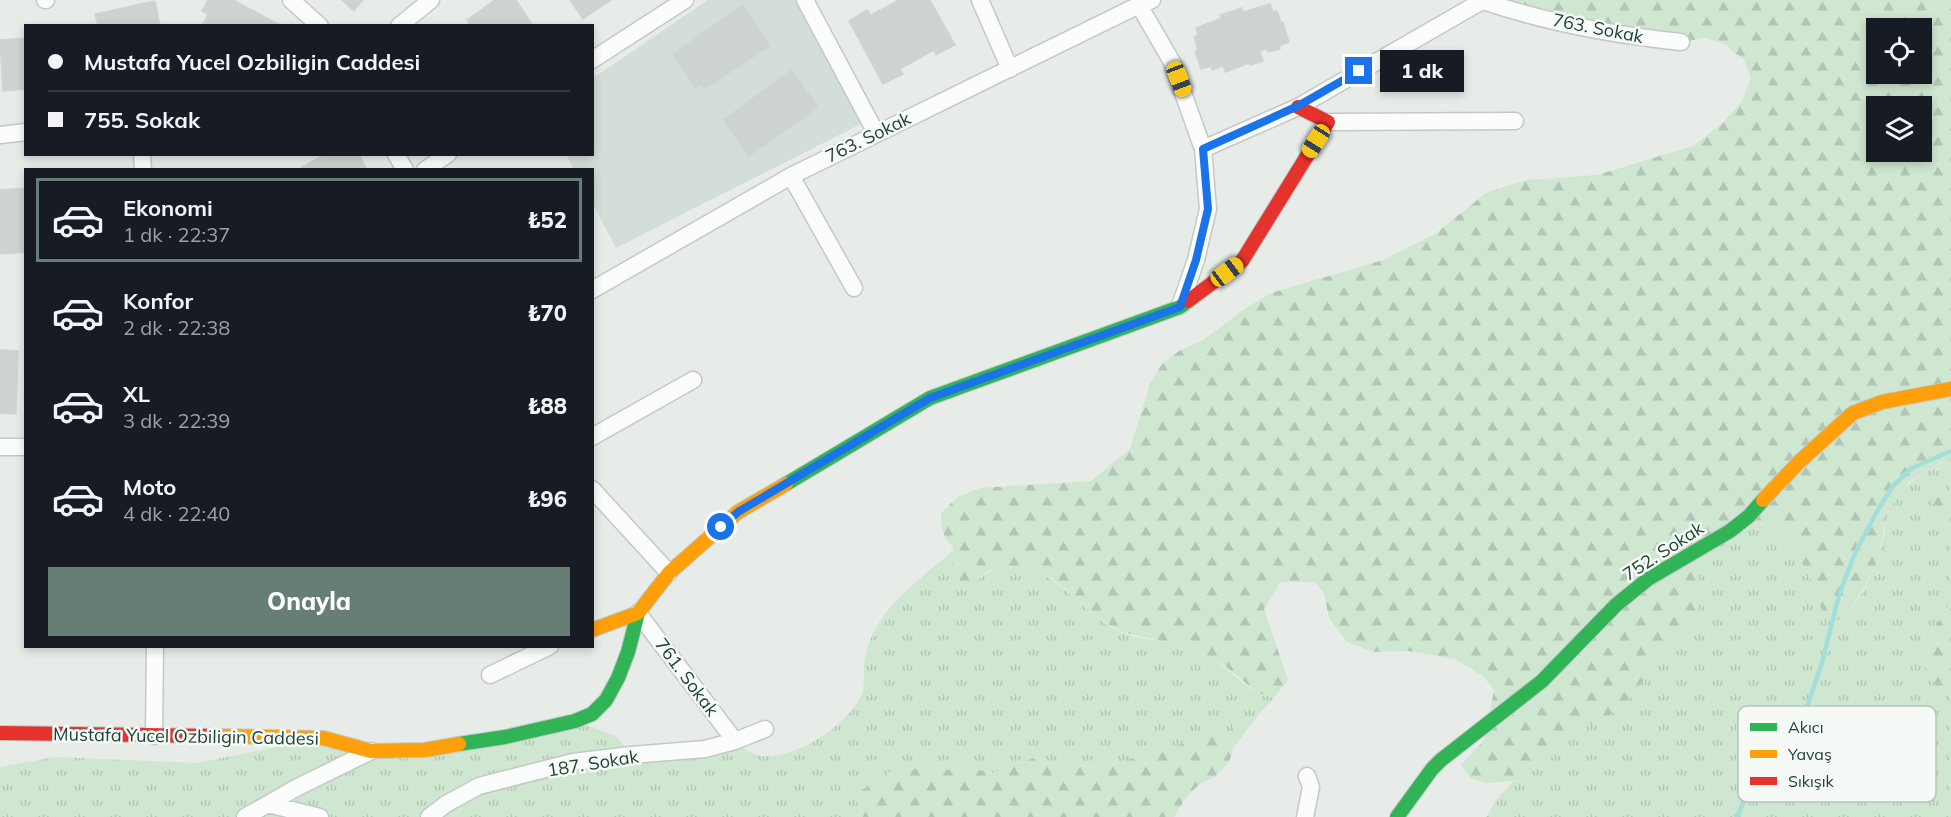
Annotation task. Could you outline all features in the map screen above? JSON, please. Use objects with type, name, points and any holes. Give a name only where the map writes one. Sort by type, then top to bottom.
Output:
[{"type":"street","points":[[291,0],[318,24]]},
{"type":"street","points":[[401,24],[431,0]]},
{"type":"street","points":[[594,59],[685,0]]},
{"type":"street","points":[[805,0],[876,133]]},
{"type":"street","points":[[980,0],[1010,69]]},
{"type":"street","points":[[1203,149],[1298,106],[1481,0]]},
{"type":"street","name":"763. Sokak","points":[[1481,0],[1569,23],[1638,37],[1681,42]]},
{"type":"street","points":[[1145,2],[1172,62],[1203,149],[1208,209],[1196,260],[1180,307]]},
{"type":"street","name":"763. Sokak","points":[[594,289],[791,176],[1145,2]]},
{"type":"street","points":[[1298,106],[1329,122],[1515,121]]},
{"type":"street","points":[[594,629],[638,613],[669,573],[738,512],[930,398],[1180,307],[1242,261],[1329,122]]},
{"type":"street","points":[[0,135],[24,132]]},
{"type":"street","points":[[428,168],[445,156]]},
{"type":"street","points":[[791,176],[854,288]]},
{"type":"street","points":[[594,436],[693,380]]},
{"type":"street","name":"752. Sokak","points":[[1397,817],[1441,760],[1542,681],[1616,606],[1648,579],[1730,531],[1749,516],[1799,462],[1853,413],[1882,402],[1951,389]]},
{"type":"street","points":[[0,447],[24,447]]},
{"type":"street","points":[[594,491],[669,573]]},
{"type":"street","name":"761. Sokak","points":[[638,613],[735,741]]},
{"type":"street","name":"Mustafa Yucel Ozbiligin Caddesi","points":[[0,733],[323,738],[371,752],[460,746],[575,721],[592,714],[606,700],[618,678],[628,652],[638,613]]},
{"type":"street","points":[[153,736],[155,648]]},
{"type":"street","points":[[490,675],[539,648]]},
{"type":"street","name":"187. Sokak","points":[[429,817],[446,804],[478,786],[573,762],[705,749],[735,741],[765,729]]},
{"type":"street","points":[[245,817],[296,788],[371,752]]},
{"type":"street","points":[[1305,817],[1311,787],[1307,776]]},
{"type":"street","points":[[268,804],[320,817]]},
{"type":"shaded area","points":[[708,0],[797,0],[863,123],[616,248],[594,206],[594,168],[573,168],[567,156],[594,156],[594,77]]},
{"type":"green space","points":[[1480,0],[1951,0],[1951,459],[1941,462],[1909,482],[1888,511],[1877,562],[1849,611],[1838,620],[1827,620],[1820,606],[1818,591],[1781,526],[1766,523],[1752,525],[1696,565],[1700,586],[1697,618],[1680,641],[1663,654],[1626,705],[1582,728],[1551,757],[1520,780],[1487,783],[1470,778],[1461,765],[1484,740],[1494,690],[1483,676],[1455,659],[1409,651],[1374,652],[1347,642],[1329,618],[1324,593],[1314,582],[1280,582],[1264,609],[1288,680],[1274,698],[1258,693],[1225,666],[1207,656],[1166,642],[1121,632],[1098,618],[1053,579],[1031,569],[1014,566],[988,571],[974,582],[964,586],[949,573],[954,551],[947,541],[941,513],[958,497],[980,488],[1091,481],[1130,449],[1150,384],[1162,364],[1179,351],[1203,340],[1243,310],[1271,293],[1383,260],[1435,234],[1486,193],[1527,180],[1597,175],[1693,146],[1723,123],[1742,101],[1751,78],[1744,60],[1724,44],[1706,38],[1681,42]]},
{"type":"green space","points":[[1951,459],[1951,817],[1486,817],[1496,800],[1514,781],[1520,780],[1551,757],[1582,728],[1605,718],[1645,678],[1663,654],[1680,641],[1700,586],[1696,565],[1752,525],[1766,523],[1781,526],[1818,591],[1820,606],[1838,620],[1855,603],[1868,582],[1878,559],[1887,515],[1893,503],[1906,487],[1933,467]]},
{"type":"green space","points":[[1945,490],[1951,493],[1951,545],[1942,528],[1943,516],[1932,503],[1935,493]]},
{"type":"green space","points":[[955,549],[955,558],[949,573],[974,582],[996,569],[1016,566],[1035,570],[1052,580],[1102,621],[1120,632],[1187,648],[1215,661],[1261,694],[1274,698],[1259,714],[1229,730],[1126,760],[1088,767],[1056,764],[1039,757],[1008,765],[993,773],[970,768],[952,770],[895,768],[879,781],[855,793],[863,817],[0,817],[0,767],[55,757],[197,763],[323,738],[371,751],[575,721],[616,736],[631,755],[735,741],[748,751],[763,756],[776,756],[805,746],[819,738],[832,729],[854,707],[862,692],[868,646],[882,618],[906,591]]},
{"type":"green space","points":[[1951,602],[1951,691],[1947,691],[1940,688],[1925,674],[1924,652],[1928,638]]},
{"type":"green space","points":[[1259,714],[1234,747],[1229,762],[1216,776],[1200,784],[1187,796],[1174,817],[863,817],[855,793],[879,781],[894,768],[952,770],[970,768],[993,773],[1008,765],[1039,757],[1056,764],[1088,767],[1126,760],[1229,730]]},
{"type":"building","points":[[208,0],[233,0],[278,24],[203,24],[208,14],[202,11]]},
{"type":"building","points":[[342,0],[363,0],[354,11]]},
{"type":"building","points":[[495,0],[516,0],[532,24],[470,24],[467,20]]},
{"type":"building","points":[[570,0],[611,0],[583,19]]},
{"type":"building","points":[[899,0],[930,0],[955,45],[936,55],[934,50],[900,69],[903,74],[883,84],[849,21],[867,10],[871,15]]},
{"type":"building","points":[[155,1],[160,24],[98,24],[95,14]]},
{"type":"building","points":[[1270,4],[1273,12],[1277,11],[1281,23],[1283,22],[1289,42],[1279,46],[1280,49],[1260,51],[1263,61],[1250,65],[1249,63],[1225,72],[1223,66],[1212,70],[1211,66],[1201,69],[1195,51],[1198,50],[1194,37],[1198,35],[1196,28],[1222,18],[1220,15],[1242,8],[1243,12]]},
{"type":"building","points":[[743,5],[770,46],[705,89],[701,85],[695,88],[673,54]]},
{"type":"building","points":[[24,38],[24,89],[3,91],[0,40]]},
{"type":"building","points":[[792,70],[818,107],[749,156],[723,120]]},
{"type":"building","points":[[322,156],[360,156],[366,168],[301,168]]},
{"type":"building","points":[[24,188],[24,252],[0,254],[0,190]]},
{"type":"building","points":[[0,350],[18,351],[16,414],[0,413]]},
{"type":"waterway","points":[[1807,706],[1822,663],[1839,595],[1856,551],[1880,506],[1893,486],[1912,468],[1951,451]]},
{"type":"waterway","points":[[1737,817],[1743,802]]},
{"type":"traffic: fast","points":[[786,484],[930,398],[1180,307],[1188,301]]},
{"type":"traffic: fast","points":[[1397,817],[1441,760],[1542,681],[1616,605],[1648,579],[1730,531],[1749,516],[1763,500]]},
{"type":"traffic: fast","points":[[459,744],[505,737],[575,721],[592,714],[606,700],[618,678],[628,652],[638,613]]},
{"type":"traffic: slow","points":[[1763,500],[1799,462],[1853,413],[1882,402],[1951,389]]},
{"type":"traffic: slow","points":[[594,629],[638,613],[669,573],[738,512],[786,484]]},
{"type":"traffic: slow","points":[[215,736],[323,738],[371,751],[425,750],[459,744]]},
{"type":"traffic: jam","points":[[1188,301],[1242,261],[1328,122],[1298,107]]},
{"type":"traffic: jam","points":[[0,733],[215,736]]},
{"type":"route","points":[[721,527],[738,512],[930,398],[1180,307],[1196,260],[1208,209],[1203,149],[1298,106],[1359,71]]}]
